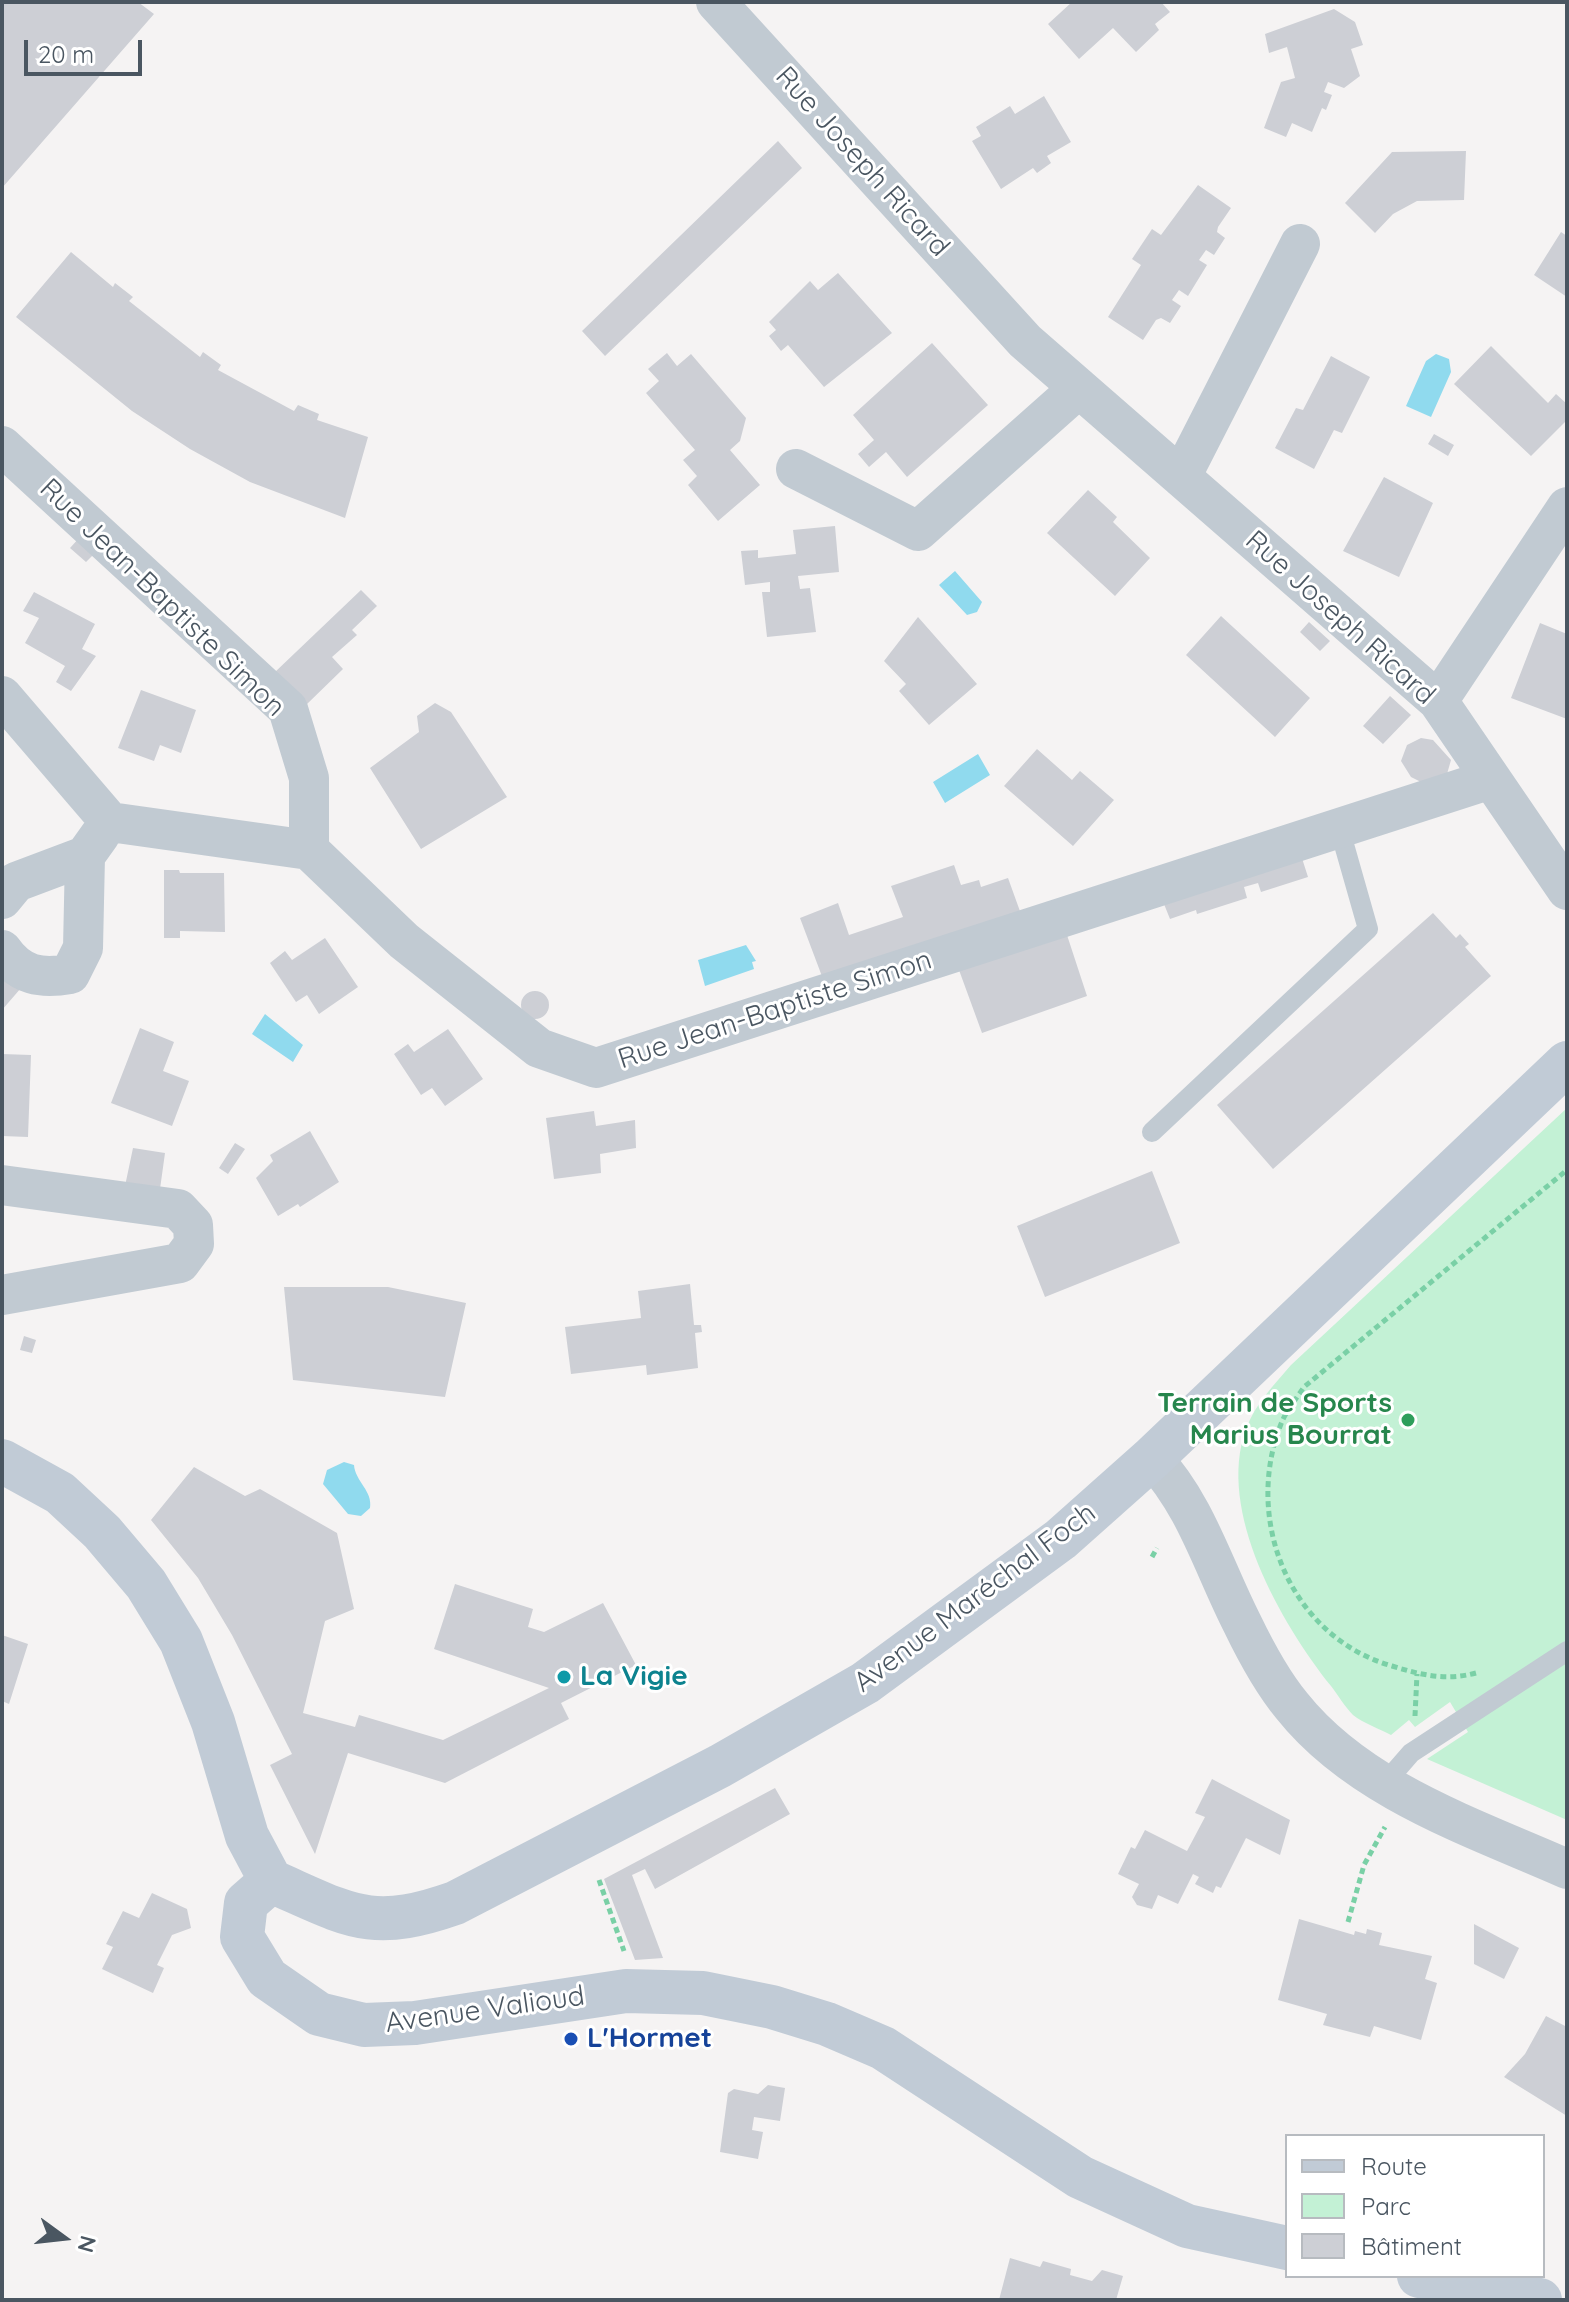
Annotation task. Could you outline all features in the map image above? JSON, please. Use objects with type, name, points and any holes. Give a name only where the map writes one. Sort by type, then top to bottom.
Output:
[{"type":"main road","name":"Avenue Maréchal Foch","points":[[271,1881],[332,1908],[383,1921],[413,1918],[455,1903],[720,1766],[865,1683],[1061,1539],[1152,1458],[1567,1063]]},
{"type":"main road","points":[[2,1461],[60,1493],[102,1532],[146,1584],[181,1641],[213,1722],[247,1836],[271,1881]]},
{"type":"main road","name":"Avenue Valioud","points":[[271,1881],[246,1903],[242,1937],[267,1978],[319,2014],[364,2025],[415,2023],[626,1991],[703,1993],[772,2007],[827,2024],[883,2048],[1080,2177],[1187,2226],[1285,2248]]},
{"type":"main road","points":[[1429,2278],[1540,2300]]},
{"type":"street","name":"Rue Joseph Ricard","points":[[716,2],[1025,341],[1438,701],[1488,780],[1567,890]]},
{"type":"street","points":[[1181,477],[1300,244]]},
{"type":"street","points":[[796,469],[918,531],[1079,388]]},
{"type":"street","name":"Rue Jean-Baptiste Simon","points":[[2,446],[288,709],[309,778],[309,850],[404,941],[539,1048],[596,1068],[1488,780]]},
{"type":"street","points":[[1438,701],[1567,507]]},
{"type":"street","points":[[2,696],[110,822],[309,850]]},
{"type":"street","points":[[2,899],[16,882],[85,856],[110,822]]},
{"type":"street","points":[[2,950],[12,964],[41,979],[70,974],[83,948],[85,856]]},
{"type":"street","points":[[2,1185],[178,1209],[193,1225],[194,1244],[180,1263],[2,1295]]},
{"type":"street","points":[[1152,1458],[1185,1499],[1242,1624],[1291,1706],[1322,1737],[1384,1784],[1567,1869]]},
{"type":"lane","points":[[1152,1132],[1368,929],[1339,827]]},
{"type":"lane","points":[[1384,1784],[1411,1753],[1567,1651]]},
{"type":"path","points":[[1417,1674],[1377,1662],[1343,1644],[1310,1615],[1292,1592],[1270,1523],[1268,1474],[1281,1423],[1304,1387],[1567,1170]]},
{"type":"path","points":[[1152,1557],[1157,1548]]},
{"type":"path","points":[[1348,1922],[1364,1865],[1387,1823]]},
{"type":"path","points":[[599,1880],[626,1955]]},
{"type":"green space","name":"Terrain de Sports Marius Bourrat","points":[[1567,1108],[1567,1820],[1427,1759],[1468,1732],[1450,1702],[1415,1727],[1409,1720],[1391,1735],[1350,1712],[1292,1631],[1258,1565],[1240,1495],[1239,1461],[1246,1429],[1254,1411],[1291,1365]]},
{"type":"water","points":[[1436,354],[1449,359],[1451,372],[1431,417],[1406,406],[1426,361]]},
{"type":"water","points":[[955,571],[982,602],[977,612],[967,615],[939,585]]},
{"type":"water","points":[[978,754],[990,775],[945,803],[933,782]]},
{"type":"water","points":[[746,945],[756,961],[752,962],[754,969],[705,986],[698,960]]},
{"type":"water","points":[[265,1014],[303,1045],[293,1062],[252,1034]]},
{"type":"water","points":[[344,1462],[354,1465],[369,1496],[370,1508],[361,1516],[348,1514],[323,1484],[327,1470]]},
{"type":"building","points":[[2,2],[138,2],[154,14],[2,188]]},
{"type":"building","points":[[1072,2],[1161,2],[1170,12],[1155,24],[1159,30],[1136,52],[1113,28],[1079,59],[1048,24]]},
{"type":"building","points":[[1334,9],[1355,22],[1363,45],[1351,49],[1360,76],[1344,88],[1328,82],[1324,92],[1332,95],[1326,110],[1322,108],[1312,132],[1292,123],[1286,137],[1264,128],[1281,82],[1295,78],[1287,47],[1269,53],[1265,34]]},
{"type":"building","points":[[1044,96],[1071,142],[1047,156],[1051,163],[1037,173],[1033,168],[1001,189],[972,141],[981,136],[976,127],[1010,106],[1015,114]]},
{"type":"building","points":[[778,141],[802,168],[605,356],[582,331]]},
{"type":"building","points":[[1466,151],[1464,200],[1417,201],[1393,214],[1375,233],[1345,203],[1392,152]]},
{"type":"building","points":[[1198,185],[1231,208],[1217,232],[1225,238],[1214,255],[1206,250],[1199,260],[1207,265],[1188,296],[1179,290],[1172,300],[1181,306],[1170,323],[1161,318],[1156,320],[1143,340],[1108,317],[1141,265],[1132,259],[1152,229],[1161,235]]},
{"type":"building","points":[[1561,232],[1567,236],[1567,297],[1534,275]]},
{"type":"building","points":[[71,252],[113,287],[115,283],[133,297],[129,301],[200,357],[203,352],[221,365],[218,370],[294,411],[298,405],[319,414],[317,420],[368,437],[345,518],[250,482],[190,449],[132,411],[16,317]]},
{"type":"building","points":[[838,273],[892,333],[824,387],[788,345],[781,351],[769,336],[776,330],[769,322],[810,281],[818,290]]},
{"type":"building","points":[[932,343],[988,405],[907,477],[886,452],[869,467],[858,454],[874,440],[853,415]]},
{"type":"building","points":[[1491,346],[1548,403],[1556,394],[1567,404],[1567,420],[1531,456],[1454,384]]},
{"type":"building","points":[[667,353],[677,366],[691,354],[746,418],[740,441],[730,450],[760,485],[718,521],[688,485],[697,476],[683,460],[695,450],[646,393],[659,381],[648,369]]},
{"type":"building","points":[[1331,356],[1370,377],[1342,433],[1334,430],[1314,469],[1275,448],[1296,408],[1303,410]]},
{"type":"building","points":[[1434,434],[1454,445],[1448,456],[1428,444]]},
{"type":"building","points":[[1384,477],[1433,503],[1399,577],[1343,551]]},
{"type":"building","points":[[1088,490],[1117,517],[1113,522],[1150,558],[1115,596],[1047,533]]},
{"type":"building","points":[[835,526],[839,572],[798,576],[800,589],[810,588],[816,632],[767,637],[762,592],[770,592],[770,582],[745,585],[741,551],[758,550],[758,558],[796,554],[793,530]]},
{"type":"building","points":[[80,537],[96,552],[86,562],[70,548]]},
{"type":"building","points":[[361,590],[377,606],[352,630],[357,635],[332,657],[343,669],[306,705],[274,673]]},
{"type":"building","points":[[34,592],[95,624],[82,649],[96,656],[71,691],[56,682],[65,666],[25,643],[39,618],[23,611]]},
{"type":"building","points":[[1221,616],[1310,698],[1275,737],[1186,655]]},
{"type":"building","points":[[918,617],[977,684],[929,725],[899,691],[906,684],[884,661]]},
{"type":"building","points":[[1309,622],[1330,641],[1320,651],[1300,632]]},
{"type":"building","points":[[1540,623],[1567,634],[1567,719],[1511,698]]},
{"type":"building","points":[[141,690],[196,710],[181,753],[160,745],[154,761],[118,748]]},
{"type":"building","points":[[1390,696],[1411,715],[1383,744],[1363,726]]},
{"type":"building","points":[[435,703],[451,712],[507,797],[421,849],[370,768],[419,732],[417,716]]},
{"type":"building","points":[[1421,738],[1433,740],[1451,760],[1447,774],[1421,782],[1411,777],[1401,761],[1407,745]]},
{"type":"building","points":[[1037,749],[1072,780],[1080,771],[1114,800],[1073,846],[1004,786]]},
{"type":"building","points":[[1300,852],[1308,877],[1261,892],[1258,883],[1244,887],[1247,898],[1170,919],[1162,899]]},
{"type":"building","points":[[954,865],[961,885],[979,880],[981,887],[1008,878],[1021,914],[823,979],[800,918],[838,903],[849,935],[903,917],[891,886]]},
{"type":"building","points":[[164,870],[224,873],[225,932],[180,931],[180,938],[164,938]]},
{"type":"building","points":[[1433,913],[1456,938],[1460,934],[1469,944],[1465,947],[1491,976],[1273,1169],[1217,1105]]},
{"type":"building","points":[[1066,932],[1087,996],[982,1033],[959,970]]},
{"type":"building","points":[[325,938],[358,987],[319,1014],[307,995],[296,1002],[270,963],[285,951],[292,960]]},
{"type":"building","points":[[2,975],[21,988],[2,1010]]},
{"type":"building","points":[[535,991],[545,995],[549,1005],[545,1015],[535,1019],[525,1015],[521,1005],[525,995]]},
{"type":"building","points":[[140,1028],[174,1042],[163,1071],[189,1081],[172,1126],[111,1103]]},
{"type":"building","points":[[448,1029],[483,1079],[445,1106],[432,1088],[421,1095],[394,1054],[408,1044],[414,1052]]},
{"type":"building","points":[[2,1054],[31,1055],[28,1137],[2,1136]]},
{"type":"building","points":[[594,1111],[596,1126],[635,1120],[636,1148],[600,1154],[601,1173],[554,1179],[546,1118]]},
{"type":"building","points":[[310,1131],[339,1182],[300,1207],[298,1204],[278,1216],[256,1178],[273,1161],[270,1155]]},
{"type":"building","points":[[235,1143],[245,1149],[228,1174],[219,1168]]},
{"type":"building","points":[[133,1148],[165,1153],[160,1189],[125,1186]]},
{"type":"building","points":[[1152,1171],[1180,1243],[1045,1297],[1017,1226]]},
{"type":"building","points":[[690,1284],[694,1325],[701,1325],[702,1332],[695,1333],[698,1368],[647,1375],[646,1365],[571,1374],[565,1327],[641,1318],[638,1291]]},
{"type":"building","points":[[284,1287],[388,1287],[466,1303],[445,1397],[293,1380]]},
{"type":"building","points":[[24,1336],[36,1340],[32,1353],[20,1350]]},
{"type":"building","points":[[194,1467],[245,1496],[260,1489],[337,1533],[354,1609],[325,1621],[303,1713],[355,1727],[359,1715],[443,1740],[549,1688],[434,1649],[455,1584],[533,1609],[528,1627],[544,1632],[603,1603],[636,1665],[561,1703],[569,1719],[445,1783],[348,1753],[315,1854],[270,1765],[292,1754],[232,1635],[198,1578],[151,1520]]},
{"type":"building","points":[[2,1635],[28,1644],[9,1704],[2,1701]]},
{"type":"building","points":[[1212,1779],[1290,1820],[1280,1855],[1246,1838],[1221,1888],[1216,1886],[1213,1893],[1195,1884],[1199,1877],[1193,1874],[1178,1904],[1158,1895],[1152,1909],[1137,1905],[1132,1897],[1139,1884],[1118,1874],[1131,1847],[1135,1849],[1145,1830],[1187,1851],[1205,1817],[1195,1813]]},
{"type":"building","points":[[775,1788],[790,1814],[655,1889],[645,1869],[632,1875],[663,1958],[635,1960],[604,1879]]},
{"type":"building","points":[[152,1893],[187,1909],[191,1928],[172,1935],[157,1965],[164,1968],[153,1993],[102,1969],[113,1947],[106,1944],[123,1911],[139,1918]]},
{"type":"building","points":[[1299,1919],[1354,1935],[1355,1931],[1366,1934],[1367,1929],[1382,1933],[1379,1945],[1432,1956],[1425,1979],[1437,1983],[1421,2040],[1374,2026],[1370,2037],[1323,2025],[1327,2014],[1278,2000]]},
{"type":"building","points":[[1474,1924],[1519,1948],[1504,1979],[1474,1964]]},
{"type":"building","points":[[1546,2016],[1567,2027],[1567,2116],[1504,2077],[1525,2054]]},
{"type":"building","points":[[768,2085],[785,2088],[780,2121],[754,2117],[752,2130],[763,2132],[758,2159],[720,2152],[728,2093],[734,2089],[758,2094]]},
{"type":"building","points":[[1010,2258],[1040,2267],[1043,2261],[1071,2269],[1070,2275],[1092,2281],[1102,2270],[1123,2276],[1116,2300],[999,2300]]},
{"type":"place","name":"Terrain de Sports Marius Bourrat","points":[[1408,1420]]},
{"type":"place","name":"La Vigie","points":[[564,1677]]},
{"type":"place","name":"L'Hormet","points":[[571,2039]]}]
